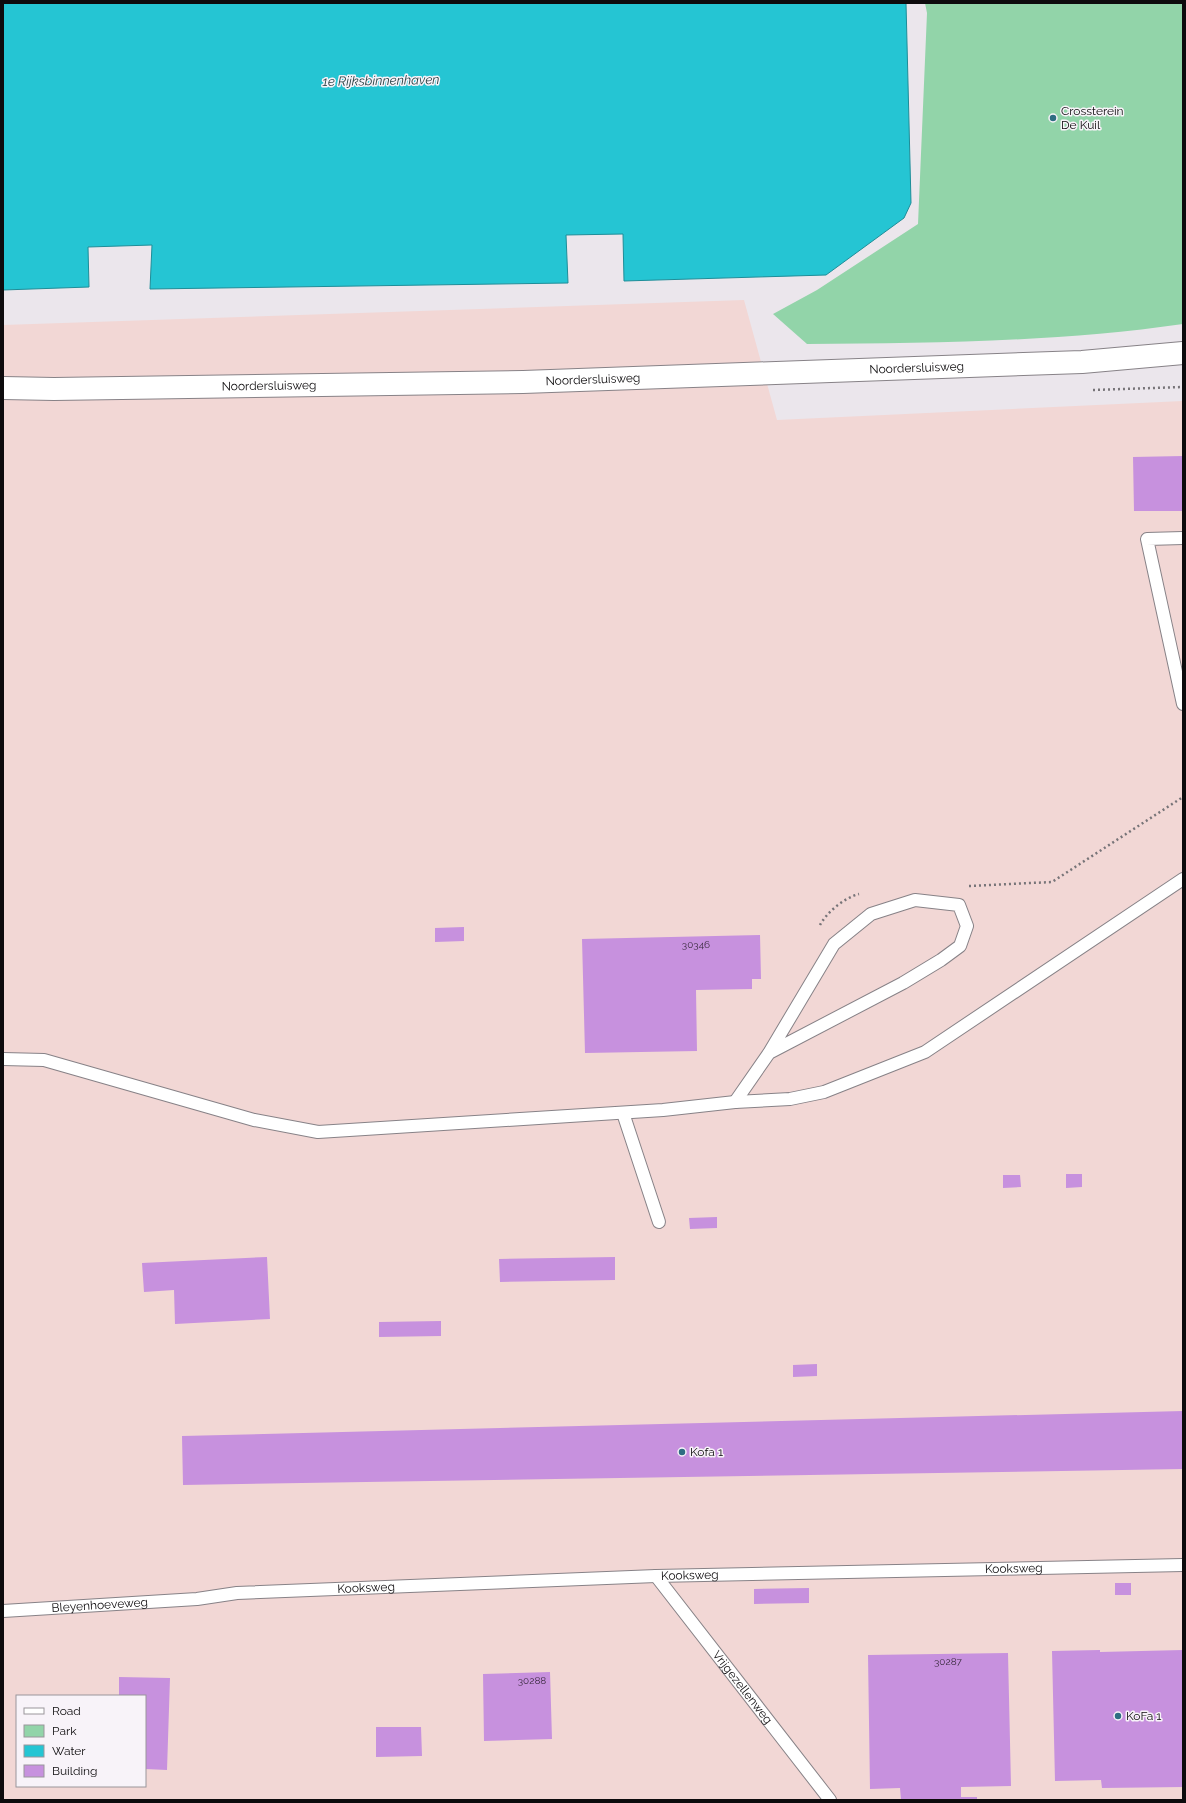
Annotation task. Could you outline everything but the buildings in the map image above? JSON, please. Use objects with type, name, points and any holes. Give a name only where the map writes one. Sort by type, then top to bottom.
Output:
[{"type":"street","name":"Noordersluisweg","points":[[3,388],[62,389],[531,381],[1082,362],[1183,353]]},
{"type":"lane","points":[[1183,538],[1147,539],[1183,704]]},
{"type":"lane","points":[[3,1059],[44,1060],[254,1120],[318,1132],[624,1113],[735,1102],[790,1099],[824,1092],[925,1052],[1183,879]]},
{"type":"lane","points":[[735,1102],[769,1053],[834,944],[871,914],[915,900],[959,905],[967,926],[960,946],[903,983],[769,1053]]},
{"type":"lane","points":[[624,1113],[659,1222]]},
{"type":"lane","name":"Kooksweg","points":[[197,1599],[237,1593],[656,1576],[1183,1565]]},
{"type":"lane","name":"Vrijgezellenweg","points":[[656,1576],[830,1800]]},
{"type":"lane","name":"Bleyenhoeveweg","points":[[3,1611],[197,1599]]},
{"type":"shaded area","points":[[744,300],[777,420],[1183,401],[1183,1800],[3,1800],[3,325]]},
{"type":"green space","name":"Crossterein De Kuil","points":[[925,3],[1183,3],[1183,324],[1090,335],[1042,338],[948,342],[807,344],[773,314],[817,290],[918,224],[927,13]]},
{"type":"water","name":"1e Rijksbinnenhaven","points":[[3,3],[906,3],[911,203],[904,218],[826,275],[624,281],[623,234],[566,235],[568,283],[150,289],[152,245],[88,247],[89,287],[3,290]]},
{"type":"place","name":"Crossterein De Kuil","points":[[1053,118]]},
{"type":"place","name":"Kofa 1","points":[[682,1452]]},
{"type":"place","name":"KoFa 1","points":[[1118,1716]]}]
